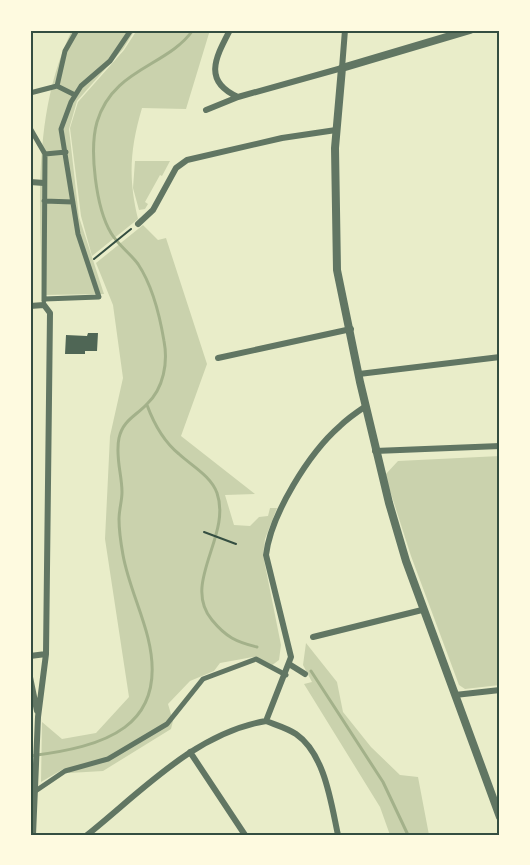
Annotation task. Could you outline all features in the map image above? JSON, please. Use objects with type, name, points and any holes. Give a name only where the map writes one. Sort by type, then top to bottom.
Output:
[{"type":"street","points":[[57,86],[65,51],[77,30]]},
{"type":"street","points":[[30,306],[44,302],[99,297],[78,234],[61,129],[81,86],[110,61],[131,30]]},
{"type":"street","points":[[230,30],[215,60],[215,72],[221,85],[229,93],[238,97]]},
{"type":"street","points":[[345,30],[336,130],[334,208],[337,270],[375,451],[403,552],[422,610],[496,798],[500,817]]},
{"type":"street","points":[[206,110],[238,97],[470,30]]},
{"type":"street","points":[[30,93],[57,86],[75,95]]},
{"type":"street","points":[[30,128],[45,154],[44,302],[50,313],[46,654],[38,716],[37,788],[33,835]]},
{"type":"street","points":[[138,224],[153,210],[176,168],[187,160],[282,138],[336,130]]},
{"type":"street","points":[[45,154],[66,152]]},
{"type":"street","points":[[30,182],[44,183]]},
{"type":"street","points":[[44,201],[73,202]]},
{"type":"street","points":[[218,358],[351,329]]},
{"type":"street","points":[[359,374],[500,357]]},
{"type":"street","points":[[266,721],[286,675],[291,649],[281,623],[266,555],[268,539],[300,474],[334,431],[366,406]]},
{"type":"street","points":[[375,451],[500,446]]},
{"type":"street","points":[[313,637],[422,610]]},
{"type":"street","points":[[30,657],[46,654]]},
{"type":"street","points":[[37,788],[65,771],[108,759],[167,724],[203,678],[256,659],[286,675]]},
{"type":"street","points":[[289,664],[305,674]]},
{"type":"street","points":[[30,677],[38,716]]},
{"type":"street","points":[[455,695],[500,690]]},
{"type":"street","points":[[30,717],[38,716]]},
{"type":"street","points":[[87,835],[190,752],[231,730],[266,721],[296,734],[308,745],[316,759],[331,801],[338,835]]},
{"type":"street","points":[[190,752],[245,835]]},
{"type":"path","points":[[89,263],[138,224]]},
{"type":"path","points":[[204,532],[236,544]]},
{"type":"green space","points":[[72,30],[135,30],[123,49],[77,101],[69,129],[79,217],[104,294],[42,295],[40,194],[44,127],[59,62]]},
{"type":"green space","points":[[137,30],[210,30],[186,109],[142,108],[132,164],[133,190],[138,219],[92,256],[81,216],[70,128],[78,102],[124,50]]},
{"type":"green space","points":[[135,161],[170,161],[145,202],[148,204],[145,209],[139,210],[133,188]]},
{"type":"green space","points":[[143,225],[158,240],[166,238],[207,364],[181,436],[255,494],[225,495],[234,525],[250,526],[259,517],[268,516],[270,508],[277,508],[265,539],[263,555],[281,645],[279,660],[271,666],[253,657],[220,663],[214,671],[190,681],[168,704],[173,721],[171,729],[103,771],[69,773],[65,768],[41,782],[42,722],[62,739],[96,733],[129,697],[105,539],[110,436],[123,378],[113,305],[96,263]]},
{"type":"green space","points":[[500,456],[500,685],[465,689],[459,685],[411,556],[385,475],[398,461]]},
{"type":"green space","points":[[306,643],[337,682],[343,712],[371,747],[400,775],[418,777],[429,835],[390,835],[380,807],[304,684],[312,682],[303,665]]},
{"type":"building","points":[[88,333],[98,333],[97,351],[85,351],[85,354],[65,354],[66,335],[87,336]]},
{"type":"waterway","points":[[30,756],[57,752],[105,738],[125,727],[140,713],[149,693],[152,669],[148,638],[128,576],[120,537],[119,516],[122,492],[118,445],[124,427],[153,398],[161,383],[165,366],[165,349],[158,312],[147,282],[138,264],[111,233],[101,209],[95,179],[94,148],[97,122],[105,104],[115,90],[169,52],[193,30]]},
{"type":"waterway","points":[[147,405],[168,444],[206,476],[217,493],[220,509],[218,526],[204,575],[202,591],[204,606],[212,620],[227,635],[237,641],[257,647]]},
{"type":"waterway","points":[[311,671],[383,782],[408,835]]}]
